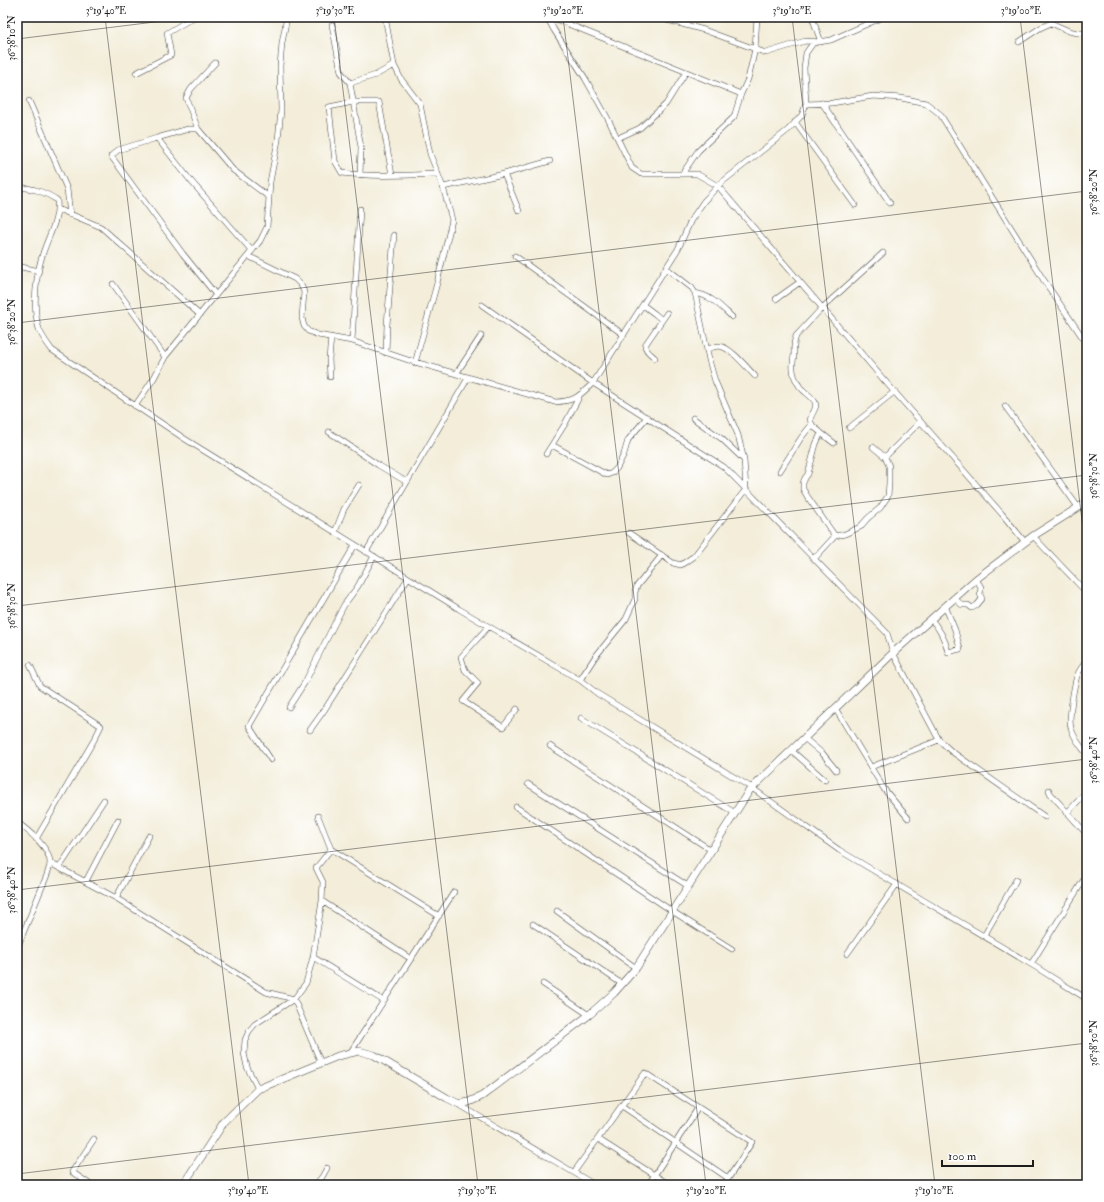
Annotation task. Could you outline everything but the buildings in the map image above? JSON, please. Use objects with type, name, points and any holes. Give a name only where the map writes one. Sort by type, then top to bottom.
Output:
[{"type":"street","points":[[136,73],[171,55],[168,32],[194,17]]},
{"type":"street","points":[[135,406],[154,378],[165,357],[260,241],[267,226],[270,182],[279,132],[281,110],[280,66],[286,22],[285,17]]},
{"type":"street","points":[[385,17],[394,65],[401,79],[420,104],[430,154],[443,187],[452,220],[437,284],[415,363]]},
{"type":"street","points":[[547,17],[585,78],[618,138],[632,168],[641,174],[697,174],[718,186],[894,392],[1025,542]]},
{"type":"street","points":[[656,17],[704,30],[766,53],[805,41],[821,42]]},
{"type":"street","points":[[682,174],[698,152],[734,117],[741,94],[748,79],[755,49],[757,17]]},
{"type":"street","points":[[812,17],[821,42]]},
{"type":"street","points":[[546,454],[565,424],[579,397],[593,383],[678,249],[691,220],[704,201],[718,186],[788,130],[802,115],[806,104],[804,68],[806,53],[813,43],[831,40],[883,17]]},
{"type":"street","points":[[554,30],[559,19],[741,94]]},
{"type":"street","points":[[1019,42],[1040,28],[1051,23],[1056,24],[1068,31],[1087,33]]},
{"type":"street","points":[[332,26],[341,72],[350,83],[361,147],[360,175]]},
{"type":"street","points":[[215,63],[191,89],[186,98],[198,129],[233,170],[269,197]]},
{"type":"street","points":[[350,83],[376,75],[394,65]]},
{"type":"street","points":[[618,138],[640,128],[666,104],[686,72]]},
{"type":"street","points":[[806,104],[832,103],[880,96],[926,103],[940,114],[1043,279],[1087,344]]},
{"type":"street","points":[[29,101],[67,189],[70,215]]},
{"type":"street","points":[[392,175],[379,102],[353,102],[329,107],[335,161],[342,173],[360,175],[392,175],[438,174]]},
{"type":"street","points":[[822,103],[890,203]]},
{"type":"street","points":[[795,122],[854,205]]},
{"type":"street","points":[[198,129],[188,129],[118,150],[111,156],[183,254],[216,295]]},
{"type":"street","points":[[158,138],[190,180],[252,251]]},
{"type":"street","points":[[443,187],[504,174],[550,161]]},
{"type":"street","points":[[504,174],[518,211]]},
{"type":"street","points":[[17,187],[29,188],[46,193],[57,200],[58,209],[55,222],[43,253],[36,285],[36,309],[39,328],[52,350],[185,439],[488,627],[580,680],[598,694],[752,788],[839,850],[1087,999]]},
{"type":"street","points":[[58,209],[101,227],[200,315]]},
{"type":"street","points":[[352,342],[360,209]]},
{"type":"street","points":[[386,353],[394,235]]},
{"type":"street","points":[[834,443],[812,424],[811,417],[817,406],[814,399],[799,386],[795,378],[793,364],[794,341],[796,336],[822,308],[883,253]]},
{"type":"street","points":[[248,256],[295,279],[301,285],[304,292],[302,318],[304,326],[308,330],[318,335],[352,342],[415,363],[555,402],[567,402],[579,397]]},
{"type":"street","points":[[515,256],[624,334]]},
{"type":"street","points":[[17,266],[39,271]]},
{"type":"street","points":[[629,533],[674,563],[681,565],[694,556],[746,489],[744,460],[738,435],[715,381],[695,293],[692,288],[666,268]]},
{"type":"street","points":[[776,299],[800,282]]},
{"type":"street","points":[[113,284],[165,357]]},
{"type":"street","points":[[695,293],[715,301],[732,317]]},
{"type":"street","points":[[482,305],[593,383],[724,467],[887,633],[893,653],[939,740],[952,751],[1045,817]]},
{"type":"street","points":[[643,305],[662,320]]},
{"type":"street","points":[[656,358],[645,349],[645,345],[667,313]]},
{"type":"street","points":[[456,374],[481,336]]},
{"type":"street","points":[[330,377],[329,358],[331,337]]},
{"type":"street","points":[[707,349],[716,346],[721,346],[727,349],[755,376]]},
{"type":"street","points":[[366,552],[468,378]]},
{"type":"street","points":[[849,428],[894,392]]},
{"type":"street","points":[[1005,406],[1078,507]]},
{"type":"street","points":[[552,445],[607,475],[612,473],[617,468],[624,454],[628,440],[647,417]]},
{"type":"street","points":[[693,418],[722,438],[744,460]]},
{"type":"street","points":[[884,457],[920,422]]},
{"type":"street","points":[[780,471],[800,438],[812,424]]},
{"type":"street","points":[[328,432],[407,482]]},
{"type":"street","points":[[821,433],[816,444],[808,474],[803,483],[803,489],[835,536]]},
{"type":"street","points":[[814,559],[835,536],[860,527],[880,508],[888,496],[890,475],[889,466],[884,457],[873,447]]},
{"type":"street","points":[[334,532],[344,509],[359,486]]},
{"type":"street","points":[[453,1100],[459,1104],[469,1102],[482,1096],[589,1015],[614,993],[636,968],[748,791],[893,653],[976,579],[1025,542],[1087,502]]},
{"type":"street","points":[[1034,536],[1087,593]]},
{"type":"street","points":[[271,760],[249,726],[355,544]]},
{"type":"street","points":[[580,680],[595,657],[626,619],[636,599],[635,592],[637,586],[662,555]]},
{"type":"street","points":[[289,707],[305,682],[344,605],[358,586],[374,556]]},
{"type":"street","points":[[310,730],[325,709],[408,578]]},
{"type":"street","points":[[954,598],[962,605],[968,605],[972,608],[977,605],[982,599],[980,594],[981,587],[976,579]]},
{"type":"street","points":[[931,619],[940,631],[948,652],[960,649],[955,630],[945,606]]},
{"type":"street","points":[[488,627],[461,657],[465,670],[478,683],[463,701],[503,727],[517,709]]},
{"type":"street","points":[[1087,661],[1077,676],[1069,718],[1070,728],[1079,746],[1087,754]]},
{"type":"street","points":[[30,665],[40,686],[101,726],[36,839]]},
{"type":"street","points":[[835,708],[884,789],[908,818]]},
{"type":"street","points":[[580,718],[734,813]]},
{"type":"street","points":[[804,738],[823,754],[836,770]]},
{"type":"street","points":[[871,767],[939,740]]},
{"type":"street","points":[[550,746],[711,850]]},
{"type":"street","points":[[791,750],[825,780]]},
{"type":"street","points":[[528,784],[688,886]]},
{"type":"street","points":[[1049,790],[1067,813],[1086,830]]},
{"type":"street","points":[[1067,813],[1087,791]]},
{"type":"street","points":[[59,868],[104,800]]},
{"type":"street","points":[[516,807],[672,911],[732,949]]},
{"type":"street","points":[[318,816],[331,849],[439,916]]},
{"type":"street","points":[[86,882],[118,820]]},
{"type":"street","points":[[17,822],[48,852],[50,863],[47,875],[17,948]]},
{"type":"street","points":[[116,898],[149,836]]},
{"type":"street","points":[[258,1089],[247,1067],[244,1053],[245,1040],[249,1031],[256,1024],[294,998],[306,983],[313,957],[322,901],[323,882],[316,868],[331,849]]},
{"type":"street","points":[[50,863],[116,898],[266,992],[294,998]]},
{"type":"street","points":[[1031,964],[1086,876]]},
{"type":"street","points":[[984,936],[1016,880]]},
{"type":"street","points":[[847,954],[897,884]]},
{"type":"street","points":[[350,1053],[454,892]]},
{"type":"street","points":[[322,901],[411,960]]},
{"type":"street","points":[[557,911],[636,968]]},
{"type":"street","points":[[533,924],[622,984]]},
{"type":"street","points":[[313,957],[384,1001]]},
{"type":"street","points":[[543,984],[589,1015]]},
{"type":"street","points":[[294,998],[321,1063]]},
{"type":"street","points":[[183,1185],[224,1122],[258,1089],[338,1056],[359,1051],[374,1055],[453,1100],[595,1185]]},
{"type":"street","points":[[574,1172],[645,1073],[752,1142],[724,1185]]},
{"type":"street","points":[[622,1106],[728,1178]]},
{"type":"street","points":[[648,1185],[698,1108]]},
{"type":"street","points":[[91,1185],[72,1172],[94,1139]]},
{"type":"street","points":[[598,1139],[670,1185]]},
{"type":"street","points":[[315,1185],[328,1168]]}]
